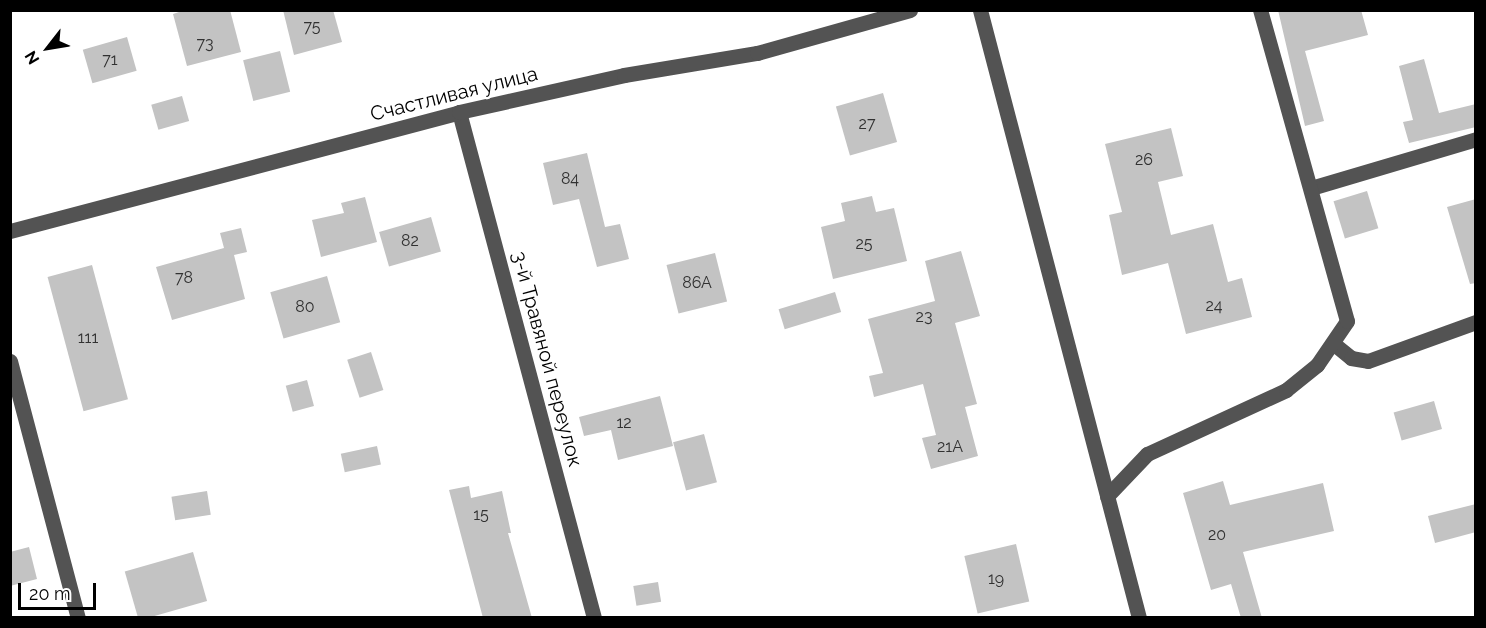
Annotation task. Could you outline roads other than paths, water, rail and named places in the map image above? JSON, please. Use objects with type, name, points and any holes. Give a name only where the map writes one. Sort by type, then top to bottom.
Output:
[{"type":"street","name":"Счастливая улица","points":[[10,231],[459,112],[624,75],[757,53],[910,10]]},
{"type":"street","points":[[980,10],[1139,618]]},
{"type":"street","points":[[1107,496],[1146,454],[1286,390],[1317,365],[1334,344],[1347,321],[1260,10]]},
{"type":"street","name":"3-й Травяной переулок","points":[[459,112],[594,618]]},
{"type":"street","points":[[1311,188],[1476,139]]},
{"type":"street","points":[[1334,344],[1351,358],[1368,361],[1476,322]]},
{"type":"street","points":[[10,361],[78,618]]}]
